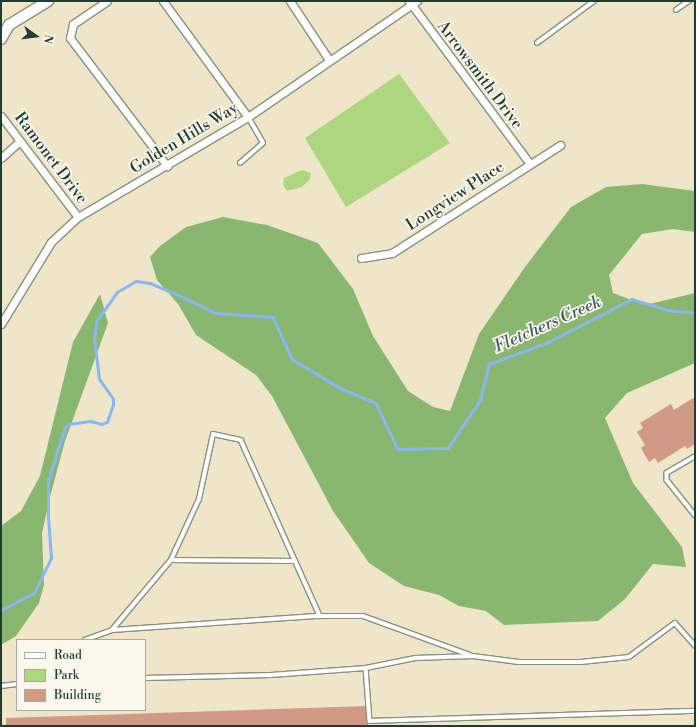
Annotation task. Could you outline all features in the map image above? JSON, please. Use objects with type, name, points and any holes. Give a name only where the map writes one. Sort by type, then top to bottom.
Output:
[{"type":"street","points":[[1,39],[5,24],[48,1]]},
{"type":"street","points":[[108,1],[73,24],[70,38],[167,166]]},
{"type":"street","points":[[163,1],[248,116]]},
{"type":"street","points":[[290,1],[329,60]]},
{"type":"street","name":"Golden Hills Way","points":[[1,324],[51,242],[78,217],[167,166],[248,116],[412,2]]},
{"type":"street","name":"Arrowsmith Drive","points":[[412,2],[530,164]]},
{"type":"street","name":"Ramonet Drive","points":[[1,116],[78,217]]},
{"type":"street","points":[[1,158],[20,141]]},
{"type":"street","name":"Longview Place","points":[[361,258],[392,253],[560,145]]},
{"type":"lane","points":[[537,43],[594,1]]},
{"type":"lane","points":[[676,10],[689,1]]},
{"type":"lane","points":[[240,163],[263,143],[248,116]]},
{"type":"lane","points":[[112,630],[171,560],[199,499],[212,434],[241,440],[320,616]]},
{"type":"lane","points":[[695,457],[667,472],[667,480],[695,515]]},
{"type":"lane","points":[[171,560],[294,561]]},
{"type":"lane","points":[[88,639],[112,630],[320,616],[363,616],[473,656]]},
{"type":"lane","points":[[146,678],[271,675],[366,668],[415,658],[473,656],[519,662],[582,662],[629,657],[675,623],[695,645]]},
{"type":"lane","points":[[366,668],[370,721],[695,710]]},
{"type":"lane","points":[[1,686],[16,684]]},
{"type":"green space","points":[[399,74],[450,143],[346,207],[305,138]]},
{"type":"green space","points":[[302,170],[311,173],[310,179],[302,187],[287,191],[283,185],[284,178]]},
{"type":"green space","points":[[642,184],[695,191],[695,232],[673,229],[642,234],[609,275],[613,293],[645,305],[695,293],[695,363],[627,393],[605,418],[633,483],[682,547],[686,567],[653,564],[625,599],[598,621],[504,625],[486,611],[459,606],[439,595],[404,586],[369,563],[333,511],[272,396],[256,375],[196,335],[178,304],[157,280],[150,257],[160,246],[186,227],[223,217],[267,225],[318,243],[353,289],[373,336],[408,391],[433,407],[450,411],[479,334],[525,267],[571,207],[606,187]]},
{"type":"green space","points":[[100,294],[108,323],[65,441],[50,497],[42,533],[44,585],[39,603],[16,636],[1,645],[1,526],[21,511],[40,476],[73,342]]},
{"type":"building","points":[[693,398],[695,399],[695,444],[687,449],[685,446],[658,463],[655,458],[649,462],[641,448],[645,445],[637,432],[643,428],[640,423],[671,404],[674,410]]},
{"type":"building","points":[[367,706],[368,726],[6,726],[6,718]]},
{"type":"waterway","name":"Fletchers Creek","points":[[1,610],[34,593],[51,558],[48,517],[48,481],[65,427],[69,424],[91,421],[102,424],[107,422],[113,405],[113,399],[99,379],[94,338],[97,320],[117,292],[136,281],[150,283],[216,313],[273,317],[292,359],[342,389],[376,403],[398,449],[448,448],[480,400],[489,364],[548,342],[632,299],[668,310],[695,313]]}]
